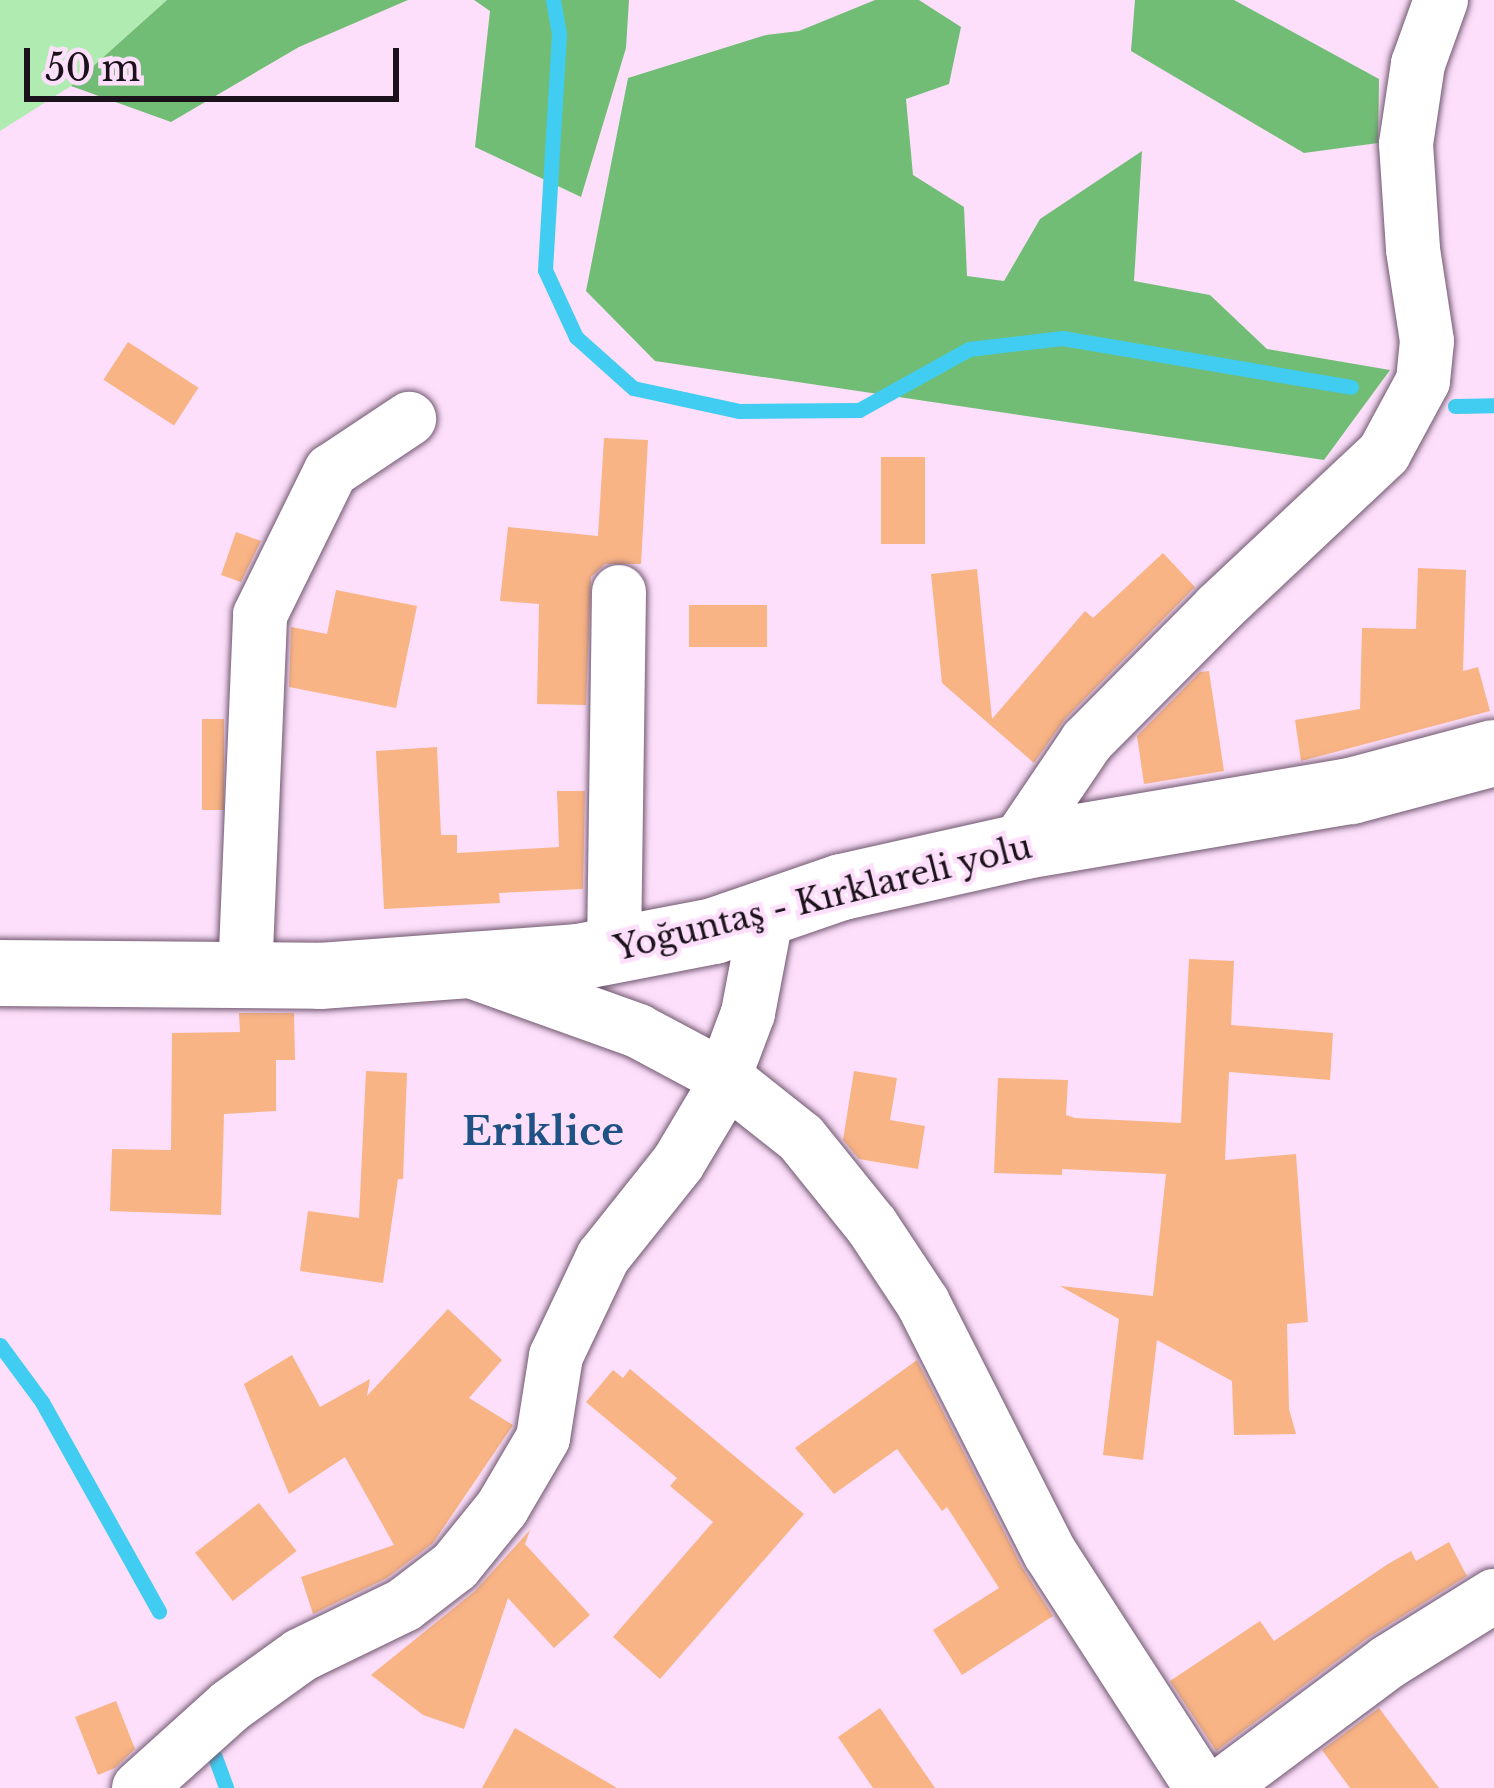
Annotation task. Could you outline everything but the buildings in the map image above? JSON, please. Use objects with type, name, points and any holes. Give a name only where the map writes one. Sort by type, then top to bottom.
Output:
[{"type":"street","points":[[1014,848],[1088,741],[1219,608],[1384,453],[1423,381],[1427,341],[1413,249],[1406,144],[1418,64],[1441,0]]},
{"type":"street","points":[[245,976],[260,615],[331,471],[409,419]]},
{"type":"street","points":[[614,950],[620,592]]},
{"type":"street","name":"Yoğuntaş - Kırklareli yolu","points":[[0,974],[245,976],[466,969],[614,950],[714,931],[842,887],[1014,848],[1352,790],[1494,752]]},
{"type":"street","points":[[139,1788],[230,1706],[301,1655],[404,1605],[454,1566],[502,1508],[543,1438],[556,1356],[603,1257],[678,1162],[724,1077],[748,1013],[766,913]]},
{"type":"street","points":[[466,969],[638,1030],[724,1077],[801,1138],[872,1226],[923,1303],[1050,1553],[1202,1788]]},
{"type":"street","points":[[1219,1788],[1388,1662],[1494,1596]]},
{"type":"green space","points":[[0,0],[167,0],[71,86],[0,131]]},
{"type":"green space","points":[[167,0],[408,0],[299,47],[171,122],[71,86]]},
{"type":"green space","points":[[474,0],[629,0],[626,48],[581,197],[475,147],[490,11]]},
{"type":"green space","points":[[875,0],[919,0],[961,27],[949,84],[906,99],[913,175],[964,207],[967,276],[1004,281],[1040,219],[1142,151],[1134,281],[1210,295],[1267,349],[1390,370],[1324,460],[655,361],[586,291],[628,78],[766,35],[799,31]]},
{"type":"green space","points":[[1135,0],[1234,0],[1379,79],[1378,143],[1304,153],[1131,51]]},
{"type":"waterway","points":[[553,0],[559,34],[545,270],[576,337],[633,388],[739,411],[859,410],[969,349],[1062,338],[1351,387]]},
{"type":"waterway","points":[[1455,406],[1494,405]]},
{"type":"waterway","points":[[0,1345],[42,1402],[159,1611]]},
{"type":"waterway","points":[[215,1757],[226,1788]]},
{"type":"district","name":"Eriklice","points":[[543,1132]]}]
